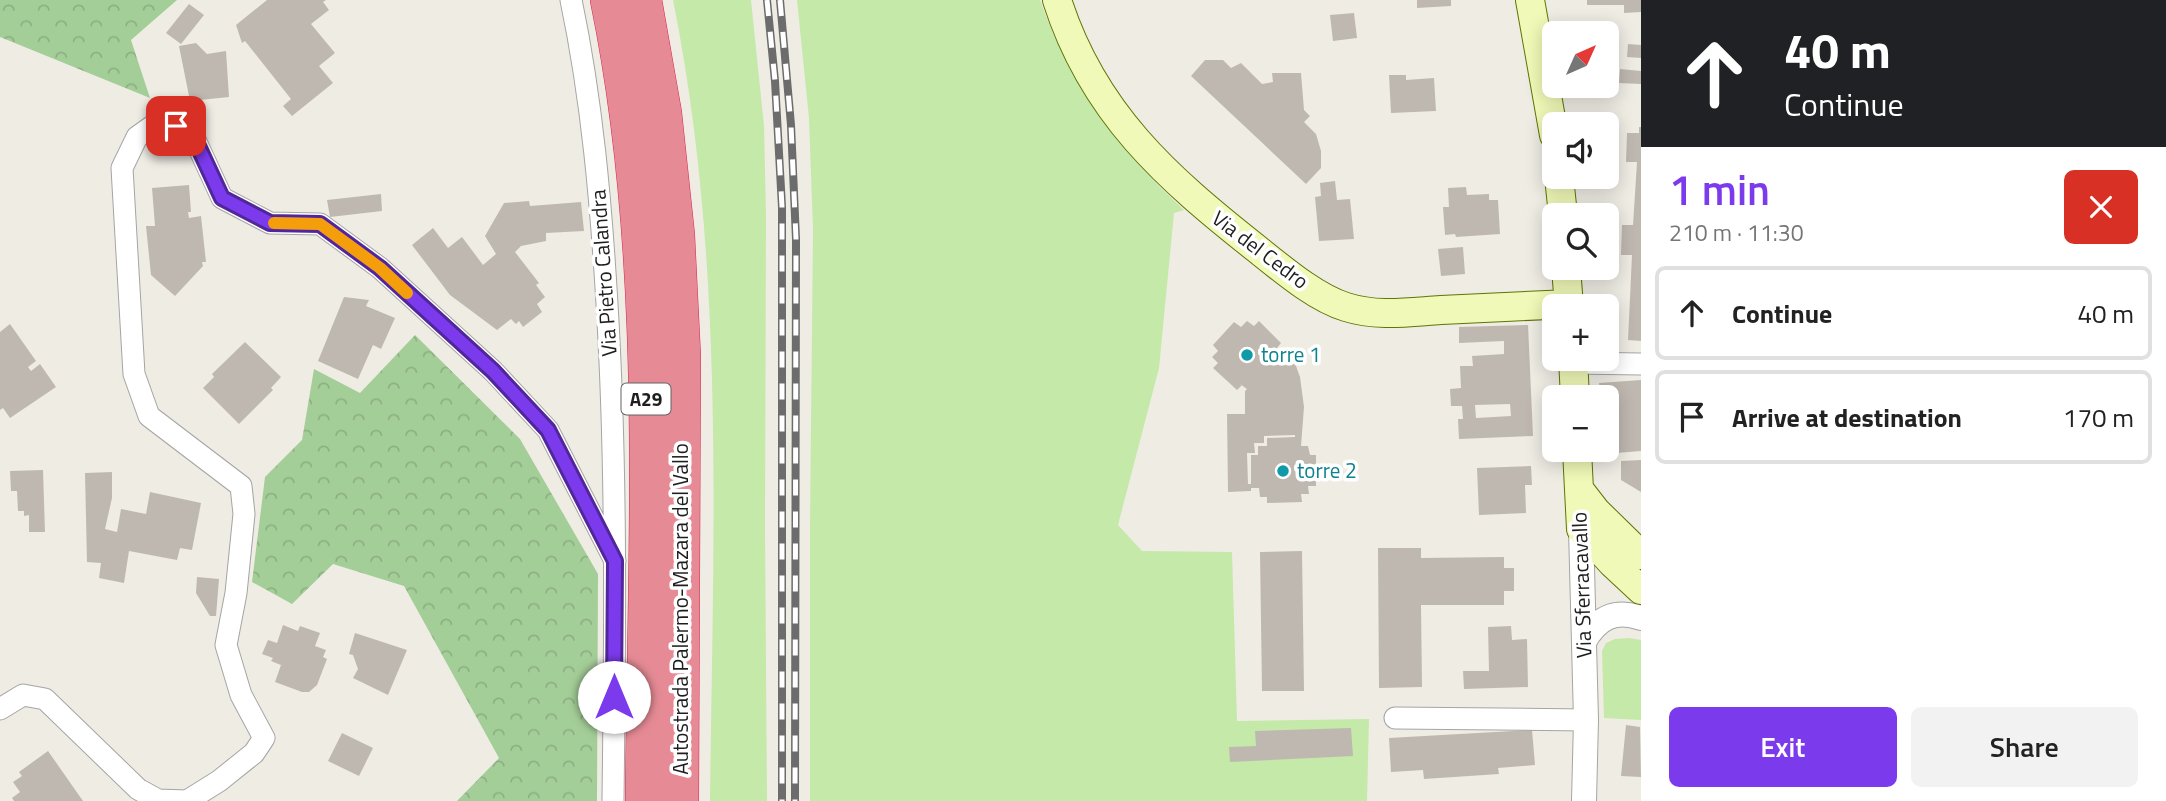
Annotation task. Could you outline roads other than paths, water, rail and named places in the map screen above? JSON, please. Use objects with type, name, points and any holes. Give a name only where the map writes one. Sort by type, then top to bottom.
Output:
[{"type":"highway","name":"Autostrada Palermo-Mazara del Vallo","points":[[609,0],[628,118],[641,234],[644,297],[647,452],[644,801]]},
{"type":"highway","name":"Autostrada Palermo-Mazara del Vallo","points":[[643,0],[663,113],[677,235],[682,356],[681,794]]},
{"type":"main road","name":"Via del Cedro","points":[[1057,0],[1075,48],[1095,84],[1156,163],[1197,201],[1314,291],[1344,307],[1377,314],[1542,306]]},
{"type":"main road","points":[[1530,0],[1550,112]]},
{"type":"main road","name":"Via Sferracavallo","points":[[1578,462],[1581,529]]},
{"type":"main road","points":[[1579,489],[1596,511],[1641,555]]},
{"type":"main road","points":[[1581,529],[1641,590]]},
{"type":"street","name":"Via Pietro Calandra","points":[[571,0],[595,142],[604,252],[613,438],[613,801]]},
{"type":"street","points":[[0,709],[23,695],[45,699],[138,789],[158,800],[187,801],[219,781],[254,753],[264,738],[241,695],[226,645],[236,593],[243,514],[241,486],[149,416],[134,374],[122,168],[136,137],[161,120],[191,131],[222,198],[270,223],[320,224],[380,268],[493,371],[548,430],[615,561]]},
{"type":"street","points":[[1619,363],[1641,364]]},
{"type":"street","name":"Via Sferracavallo","points":[[1581,529],[1586,720],[1584,801]]},
{"type":"street","points":[[1584,642],[1598,621],[1609,616],[1629,614],[1641,618]]},
{"type":"street","points":[[1395,719],[1586,720]]},
{"type":"railway","points":[[767,0],[775,81],[782,207],[782,801]]},
{"type":"railway","points":[[780,0],[791,125],[796,239],[795,801]]},
{"type":"place","name":"torre 1","points":[[1247,355]]},
{"type":"place","name":"torre 2","points":[[1283,471]]}]
